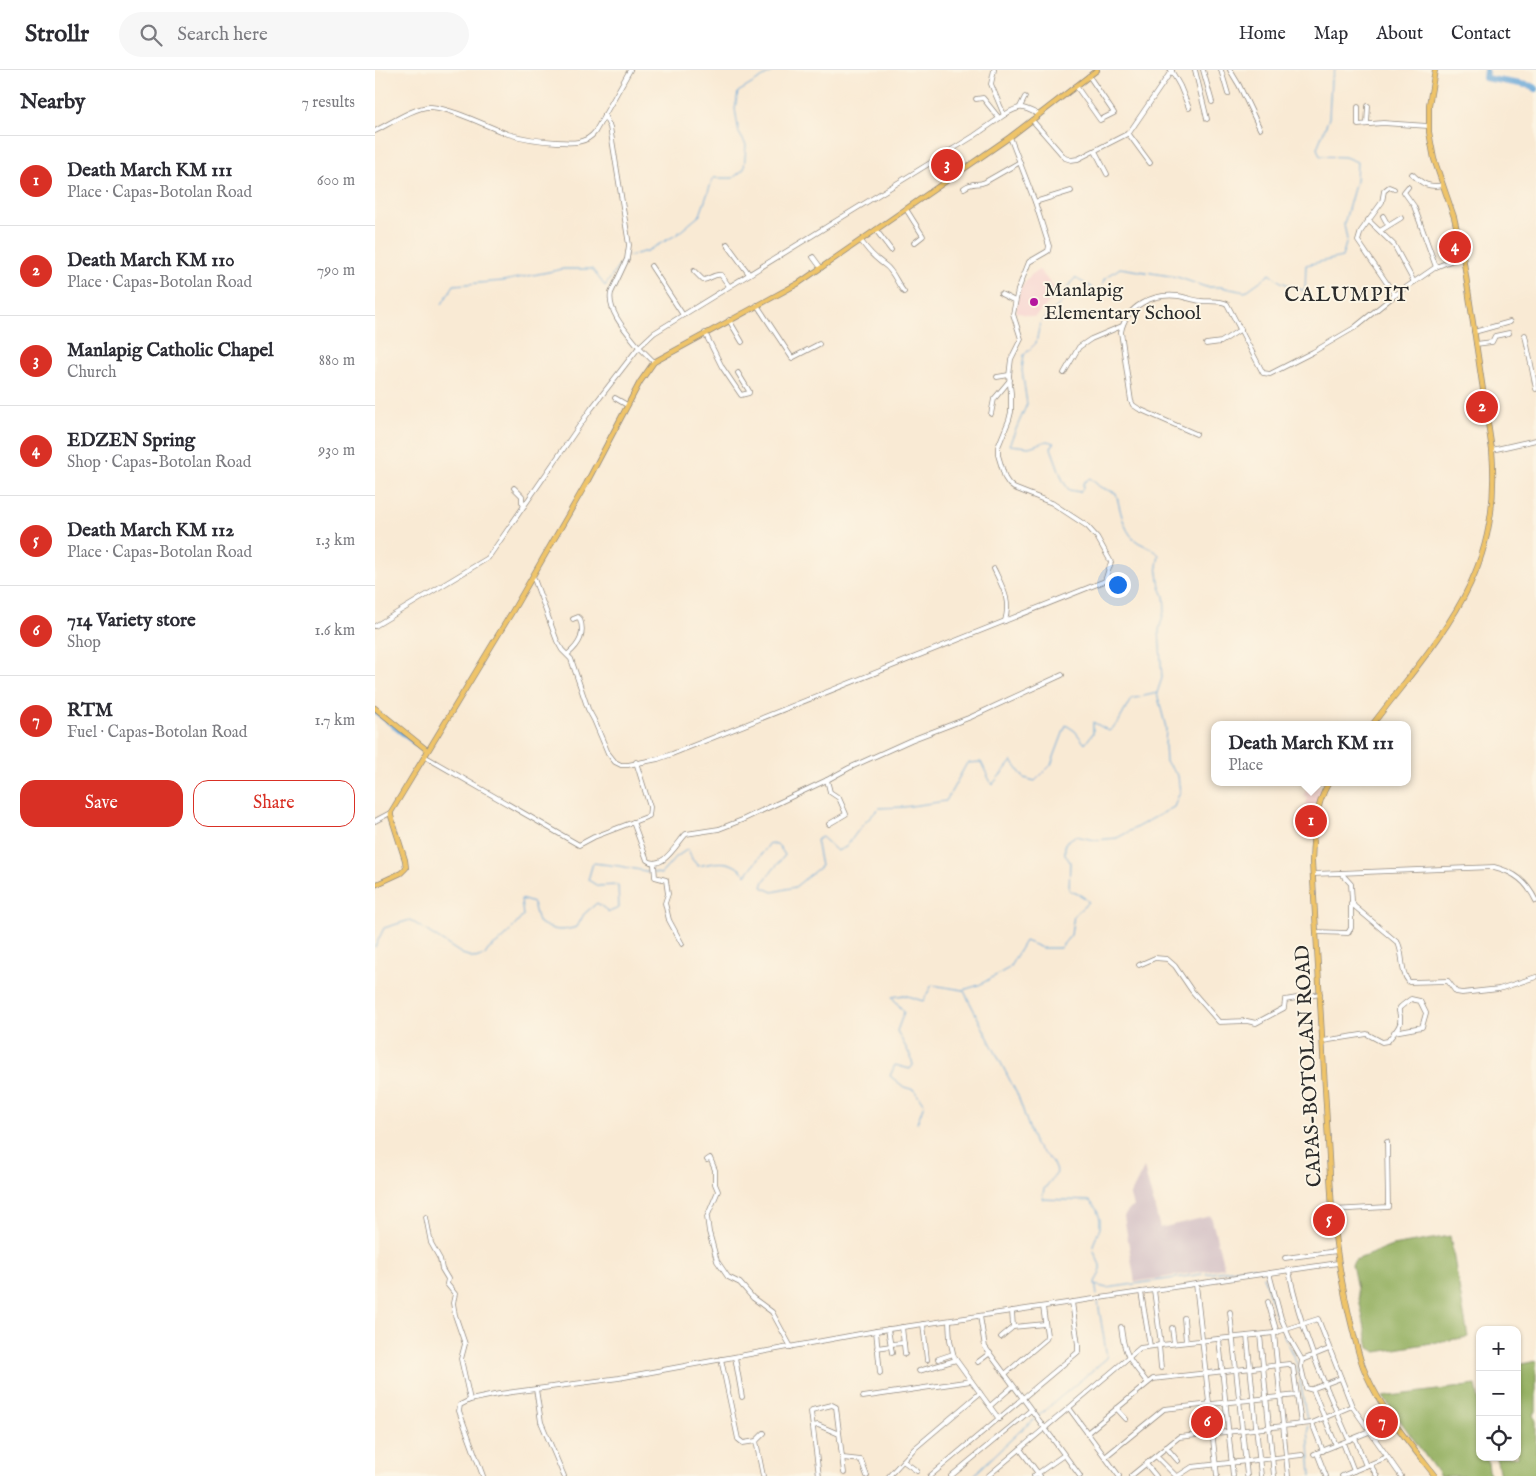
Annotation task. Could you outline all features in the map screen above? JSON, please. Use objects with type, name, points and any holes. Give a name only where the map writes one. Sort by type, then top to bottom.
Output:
[{"type":"main road","points":[[375,885],[401,873],[406,868],[390,813],[512,612],[586,484],[640,382],[654,362],[799,283],[1010,137],[1097,70]]},
{"type":"main road","points":[[1375,721],[1448,626],[1475,577],[1483,554],[1492,514],[1494,474],[1492,450],[1463,256],[1453,217],[1434,160],[1429,126],[1429,105],[1435,70]]},
{"type":"main road","points":[[375,708],[427,750]]},
{"type":"main road","name":"CAPAS-BOTOLAN ROAD","points":[[1327,786],[1320,803],[1315,825],[1313,874],[1333,1210],[1338,1263],[1357,1347],[1367,1377],[1394,1422],[1435,1476]]},
{"type":"street","points":[[375,131],[415,111],[431,107],[528,139],[583,142],[591,137],[630,70]]},
{"type":"street","points":[[994,70],[991,84],[1004,115]]},
{"type":"street","points":[[1171,70],[1189,108]]},
{"type":"street","points":[[1032,120],[1066,159],[1078,159],[1128,133],[1171,70]]},
{"type":"street","points":[[1195,70],[1207,119]]},
{"type":"street","points":[[1203,70],[1212,102]]},
{"type":"street","points":[[1221,70],[1228,94]]},
{"type":"street","points":[[1230,70],[1260,129]]},
{"type":"street","points":[[1076,86],[1100,120],[1114,113],[1089,76]]},
{"type":"street","points":[[375,626],[491,555],[591,409],[639,347],[654,333],[974,136],[999,118],[1020,107],[1025,97]]},
{"type":"street","points":[[976,99],[983,98],[999,118]]},
{"type":"street","points":[[1367,124],[1368,106]]},
{"type":"street","points":[[1020,107],[1039,115]]},
{"type":"street","points":[[1359,107],[1357,124],[1429,126]]},
{"type":"street","points":[[604,115],[610,127],[629,245],[627,259],[610,299],[619,320],[639,347],[654,362]]},
{"type":"street","points":[[1128,133],[1150,162]]},
{"type":"street","points":[[1010,137],[1035,202],[1049,244],[1049,250]]},
{"type":"street","points":[[1095,151],[1107,174]]},
{"type":"street","points":[[964,188],[971,183],[985,182],[1020,162]]},
{"type":"street","points":[[1413,174],[1423,184],[1434,187],[1443,185]]},
{"type":"street","points":[[1394,189],[1389,187],[1384,191],[1382,202],[1361,231],[1359,242],[1395,295]]},
{"type":"street","points":[[1408,187],[1404,192],[1413,206],[1436,267]]},
{"type":"street","points":[[1035,202],[1071,191]]},
{"type":"street","points":[[906,209],[923,236],[914,243]]},
{"type":"street","points":[[1383,216],[1388,225]]},
{"type":"street","points":[[1380,231],[1401,218]]},
{"type":"street","points":[[1368,220],[1394,246],[1414,282]]},
{"type":"street","points":[[876,230],[891,250]]},
{"type":"street","points":[[861,241],[869,252],[881,264],[886,266],[904,292]]},
{"type":"street","points":[[727,244],[749,274]]},
{"type":"street","points":[[533,576],[557,641],[568,654],[575,669],[589,712],[610,756],[621,765],[658,759],[672,754],[1102,583],[1106,579],[1111,562],[1097,537],[1087,526],[1052,502],[1014,488],[1007,482],[997,453],[1011,412],[1009,377],[1011,359],[1021,339],[1013,317],[1015,301],[1029,262],[1056,248]]},
{"type":"street","points":[[1196,434],[1133,405],[1121,338],[1122,326],[1129,313],[1145,300],[1177,296],[1227,304],[1263,372],[1270,374],[1354,328],[1395,295],[1436,267],[1463,256]]},
{"type":"street","points":[[813,257],[821,268]]},
{"type":"street","points":[[651,266],[683,315]]},
{"type":"street","points":[[694,271],[703,280],[718,274],[721,275],[729,286]]},
{"type":"street","points":[[1001,294],[1015,301]]},
{"type":"street","points":[[757,305],[792,358],[819,344]]},
{"type":"street","points":[[729,320],[742,342]]},
{"type":"street","points":[[1475,332],[1510,322]]},
{"type":"street","points":[[1064,373],[1079,347],[1091,339],[1122,326]]},
{"type":"street","points":[[1205,344],[1218,343],[1241,329]]},
{"type":"street","points":[[705,333],[722,367],[742,395],[749,393],[739,372]]},
{"type":"street","points":[[1476,344],[1492,342],[1495,336],[1509,333]]},
{"type":"street","points":[[1525,335],[1536,390]]},
{"type":"street","points":[[997,377],[1009,377]]},
{"type":"street","points":[[991,414],[994,399],[1009,377]]},
{"type":"street","points":[[615,398],[627,405]]},
{"type":"street","points":[[1492,450],[1536,440]]},
{"type":"street","points":[[514,488],[522,496],[524,506]]},
{"type":"street","points":[[994,569],[1007,599],[1008,608],[1005,621]]},
{"type":"street","points":[[568,654],[577,646],[582,635],[580,619],[578,617],[573,619]]},
{"type":"street","points":[[654,864],[664,859],[686,834],[728,826],[849,768],[911,740],[971,717],[1062,675]]},
{"type":"street","points":[[423,756],[577,845],[649,817],[650,812],[636,762]]},
{"type":"street","points":[[827,780],[830,792],[839,798],[845,814],[829,824]]},
{"type":"street","points":[[375,814],[376,820],[390,813]]},
{"type":"street","points":[[633,822],[647,860],[654,864]]},
{"type":"street","points":[[654,864],[656,878],[666,880],[669,894],[665,903],[669,920],[682,944]]},
{"type":"street","points":[[1313,874],[1494,867],[1506,870],[1520,878],[1527,885],[1536,901]]},
{"type":"street","points":[[1316,932],[1348,933],[1351,928],[1351,884],[1341,873]]},
{"type":"street","points":[[1351,901],[1398,943],[1405,976],[1409,982],[1448,981],[1456,992],[1462,993],[1493,990],[1536,977]]},
{"type":"street","points":[[1139,965],[1155,958],[1167,959],[1175,966],[1215,1019],[1221,1022],[1247,1021],[1256,1023],[1284,1008],[1285,1000],[1320,994]]},
{"type":"street","points":[[1323,1041],[1367,1034],[1385,1042],[1388,1041],[1399,1023],[1399,1007],[1411,1000],[1420,1001],[1426,1013],[1422,1027],[1394,1032]]},
{"type":"street","points":[[1333,1210],[1388,1207],[1387,1142]]},
{"type":"street","points":[[707,1160],[711,1158],[718,1191],[707,1217],[717,1261],[728,1277],[740,1284],[753,1298],[771,1312],[791,1347]]},
{"type":"street","points":[[426,1217],[431,1243],[448,1279],[447,1284],[455,1294],[453,1303],[465,1344],[461,1359],[470,1400]]},
{"type":"street","points":[[1285,1258],[1337,1251]]},
{"type":"street","points":[[483,1476],[459,1411],[460,1405],[470,1400],[619,1378],[888,1329],[1338,1263]]},
{"type":"street","points":[[1289,1270],[1302,1325],[1349,1440]]},
{"type":"street","points":[[1269,1274],[1276,1303],[1286,1330],[1302,1360],[1301,1367],[1306,1388],[1312,1389],[1341,1378]]},
{"type":"street","points":[[1196,1284],[1217,1476]]},
{"type":"street","points":[[1154,1290],[1161,1368]]},
{"type":"street","points":[[1141,1292],[1150,1346]]},
{"type":"street","points":[[930,1476],[1078,1352],[1072,1302]]},
{"type":"street","points":[[1268,1302],[1275,1333],[1288,1476]]},
{"type":"street","points":[[1005,1374],[1046,1339],[1043,1307]]},
{"type":"street","points":[[1012,1311],[1013,1327]]},
{"type":"street","points":[[1230,1312],[1247,1476]]},
{"type":"street","points":[[980,1316],[984,1342],[990,1353],[1080,1476]]},
{"type":"street","points":[[1184,1318],[1186,1342]]},
{"type":"street","points":[[988,1476],[1140,1348],[1275,1333],[1318,1319],[1352,1406],[1401,1476]]},
{"type":"street","points":[[949,1321],[953,1354],[956,1360],[999,1418]]},
{"type":"street","points":[[923,1324],[927,1360]]},
{"type":"street","points":[[1001,1337],[1013,1327],[1045,1324]]},
{"type":"street","points":[[902,1327],[905,1354]]},
{"type":"street","points":[[1121,1327],[1123,1344],[1128,1359],[1147,1382]]},
{"type":"street","points":[[1172,1328],[1174,1343]]},
{"type":"street","points":[[888,1329],[892,1352]]},
{"type":"street","points":[[876,1331],[879,1373]]},
{"type":"street","points":[[1260,1334],[1274,1476]]},
{"type":"street","points":[[1247,1336],[1261,1476]]},
{"type":"street","points":[[1219,1339],[1233,1476]]},
{"type":"street","points":[[877,1348],[904,1343]]},
{"type":"street","points":[[1302,1360],[1329,1349]]},
{"type":"street","points":[[978,1362],[990,1353]]},
{"type":"street","points":[[938,1359],[953,1354]]},
{"type":"street","points":[[735,1357],[742,1397]]},
{"type":"street","points":[[721,1359],[739,1439],[743,1443],[756,1441],[764,1433]]},
{"type":"street","points":[[919,1371],[956,1360]]},
{"type":"street","points":[[1087,1433],[1153,1378],[1289,1364],[1293,1367],[1301,1424]]},
{"type":"street","points":[[863,1397],[971,1381]]},
{"type":"street","points":[[990,1406],[1013,1386]]},
{"type":"street","points":[[536,1389],[541,1422],[564,1476]]},
{"type":"street","points":[[1312,1389],[1336,1446]]},
{"type":"street","points":[[889,1476],[914,1449],[980,1393]]},
{"type":"street","points":[[1105,1457],[1164,1409],[1297,1395]]},
{"type":"street","points":[[819,1476],[812,1410],[832,1405],[835,1407],[845,1473]]},
{"type":"street","points":[[1131,1476],[1179,1437],[1312,1423],[1352,1406]]},
{"type":"street","points":[[1069,1408],[1119,1476]]},
{"type":"street","points":[[1116,1408],[1126,1419]]},
{"type":"street","points":[[951,1476],[1031,1410]]},
{"type":"street","points":[[1312,1423],[1323,1451]]},
{"type":"street","points":[[813,1426],[817,1425],[839,1434]]},
{"type":"street","points":[[1326,1476],[1316,1454],[1369,1432]]},
{"type":"street","points":[[1355,1438],[1368,1465],[1377,1476]]},
{"type":"street","points":[[756,1441],[763,1476]]},
{"type":"street","points":[[1343,1443],[1353,1471]]},
{"type":"street","points":[[1166,1447],[1178,1461]]},
{"type":"street","points":[[1020,1449],[1038,1475],[1064,1455]]},
{"type":"street","points":[[1156,1456],[1177,1476],[1192,1466],[1302,1456]]},
{"type":"street","points":[[1342,1476],[1387,1457]]},
{"type":"street","points":[[843,1458],[861,1460],[867,1476]]},
{"type":"street","points":[[903,1461],[917,1471]]},
{"type":"street","points":[[1146,1464],[1157,1476]]},
{"type":"street","points":[[893,1472],[898,1476]]},
{"type":"shaded area","name":"Manlapig Elementary School","points":[[1039,270],[1059,293],[1034,317],[1016,312],[1019,290],[1031,275]]},
{"type":"shaded area","points":[[1307,786],[1323,788],[1316,807],[1306,805],[1308,797],[1304,795]]},
{"type":"shaded area","points":[[1144,1168],[1160,1228],[1211,1216],[1224,1268],[1135,1282],[1124,1216],[1133,1206],[1130,1196]]},
{"type":"shaded area","points":[[1385,1412],[1391,1422],[1381,1428],[1375,1419]]},
{"type":"green space","points":[[1450,1236],[1468,1337],[1377,1352],[1369,1348],[1352,1264],[1355,1260],[1392,1246]]},
{"type":"green space","points":[[1536,1361],[1536,1411],[1534,1415],[1536,1422],[1536,1476],[1500,1476],[1497,1461],[1521,1461],[1521,1364]]},
{"type":"green space","points":[[1476,1385],[1476,1461],[1488,1461],[1490,1476],[1440,1476],[1383,1397]]},
{"type":"waterway","points":[[629,256],[647,251],[676,235],[700,215],[713,178],[733,178],[744,169],[746,145],[739,133],[735,109],[738,92],[775,70]]},
{"type":"waterway","points":[[375,947],[384,928],[410,920],[462,954],[475,958],[485,955],[488,950],[504,938],[523,916],[521,899],[533,903],[538,922],[557,930],[577,927],[584,914],[597,903],[609,912],[619,908],[618,885],[598,886],[588,880],[593,863],[661,874],[676,857],[688,849],[692,859],[698,866],[724,863],[735,866],[746,875],[770,843],[779,846],[785,855],[764,881],[762,887],[773,892],[795,887],[821,866],[816,840],[822,837],[837,851],[846,847],[860,828],[879,808],[904,807],[946,801],[967,763],[981,762],[992,785],[1012,761],[1024,778],[1035,781],[1051,765],[1066,725],[1075,731],[1085,744],[1093,733],[1093,722],[1109,731],[1118,723],[1131,699],[1157,693],[1162,678],[1159,630],[1165,608],[1157,566],[1159,555],[1153,549],[1138,542],[1131,536],[1123,518],[1116,493],[1100,487],[1090,478],[1083,483],[1083,488],[1080,492],[1069,490],[1063,481],[1051,448],[1054,443],[1047,441],[1029,447],[1009,445],[1027,404],[1022,370],[1024,355],[1036,343],[1040,323],[1064,300],[1063,293],[1075,278],[1091,287],[1100,299],[1104,279],[1120,268],[1177,277],[1206,287],[1221,287],[1245,292],[1270,274],[1281,282],[1305,291],[1306,265],[1342,257],[1347,240],[1344,224],[1356,181],[1357,162],[1345,157],[1320,156],[1317,148],[1329,118],[1331,80],[1335,70]]},
{"type":"waterway","points":[[1486,70],[1485,78],[1532,86],[1536,89]]},
{"type":"waterway","points":[[442,304],[454,285],[503,281],[563,269],[592,269],[605,286],[625,257]]},
{"type":"waterway","points":[[917,1123],[924,1104],[914,1090],[904,1087],[890,1076],[895,1065],[910,1069],[913,1065],[911,1057],[897,1031],[904,1012],[892,997],[904,995],[923,1001],[932,985],[963,990],[979,985],[1009,968],[1025,941],[1042,948],[1060,948],[1071,935],[1074,915],[1089,902],[1082,896],[1069,890],[1070,862],[1065,854],[1065,843],[1075,836],[1095,840],[1117,838],[1174,807],[1180,792],[1178,776],[1166,762],[1166,728],[1157,693]]},
{"type":"waterway","points":[[375,712],[424,751]]},
{"type":"waterway","points":[[964,991],[1018,1096],[1035,1145],[1052,1162],[1057,1173],[1044,1189],[1042,1199],[1090,1201],[1097,1210],[1100,1228],[1093,1245],[1100,1265],[1100,1273],[1095,1282],[1097,1295]]},
{"type":"waterway","points":[[1206,1274],[1250,1267],[1258,1268],[1261,1271]]},
{"type":"waterway","points":[[1095,1285],[1107,1288],[1203,1274]]},
{"type":"waterway","points":[[1263,1276],[1281,1329]]},
{"type":"waterway","points":[[973,1476],[1019,1432],[1107,1358],[1098,1302]]},
{"type":"waterway","points":[[1283,1334],[1297,1364],[1307,1420]]},
{"type":"waterway","points":[[1308,1426],[1311,1476]]},
{"type":"place","name":"Manlapig Catholic Chapel","points":[[947,165]]},
{"type":"place","name":"EDZEN Spring","points":[[1455,247]]},
{"type":"place","name":"Manlapig Elementary School","points":[[1034,302]]},
{"type":"place","name":"Death March KM 110","points":[[1482,407]]},
{"type":"place","name":"Death March KM 111","points":[[1311,821]]},
{"type":"place","name":"Death March KM 112","points":[[1329,1220]]},
{"type":"place","name":"714 Variety store","points":[[1207,1422]]},
{"type":"place","name":"RTM","points":[[1382,1422]]},
{"type":"district","name":"CALUMPIT","points":[[1347,295]]}]
